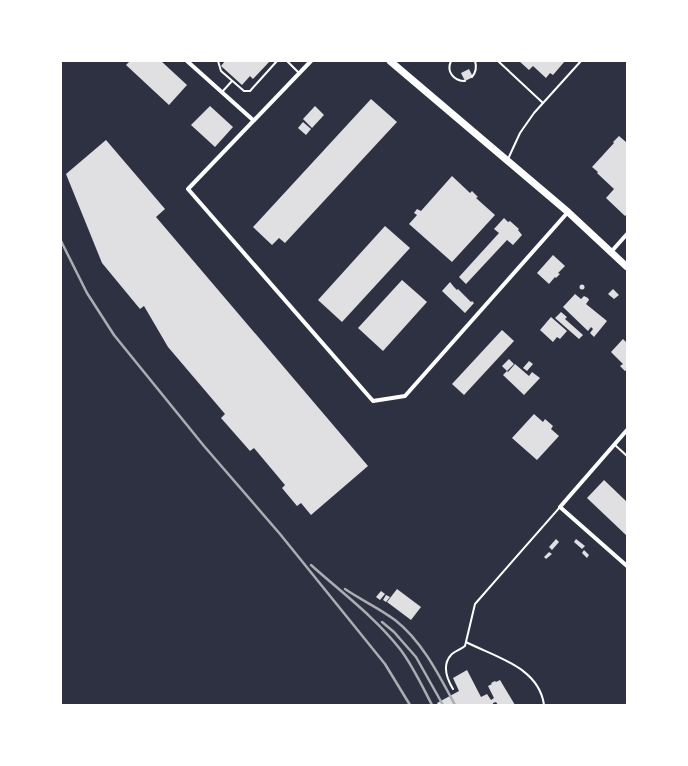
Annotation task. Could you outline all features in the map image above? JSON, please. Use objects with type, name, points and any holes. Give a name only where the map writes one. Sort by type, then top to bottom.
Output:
[{"type":"highway","points":[[390,61],[568,212],[627,267]]},
{"type":"street","points":[[187,61],[253,120]]},
{"type":"street","points":[[311,61],[188,189],[373,401],[405,396],[568,212]]},
{"type":"street","points":[[611,252],[627,234]]},
{"type":"street","points":[[627,430],[560,507],[627,566]]},
{"type":"lane","points":[[218,61],[221,71],[244,91],[250,91],[277,61]]},
{"type":"lane","points":[[287,61],[299,73]]},
{"type":"lane","points":[[451,61],[449,68],[452,76],[456,79],[465,81]]},
{"type":"lane","points":[[472,77],[476,72],[475,61]]},
{"type":"lane","points":[[498,61],[542,103]]},
{"type":"lane","points":[[507,160],[510,157],[520,134],[534,113],[581,61]]},
{"type":"lane","points":[[222,92],[232,81]]},
{"type":"lane","points":[[614,445],[627,456]]},
{"type":"lane","points":[[453,689],[448,681],[446,666],[451,654],[461,649],[466,642],[475,604],[560,507]]},
{"type":"lane","points":[[466,642],[506,661],[524,672],[534,681],[540,690],[544,705]]},
{"type":"building","points":[[130,61],[161,61],[187,85],[169,105],[126,65]]},
{"type":"building","points":[[225,61],[270,61],[253,79],[250,76],[242,85],[221,66]]},
{"type":"building","points":[[519,61],[565,61],[553,75],[550,73],[546,78],[533,66],[529,70]]},
{"type":"building","points":[[469,69],[473,77],[465,81],[461,73]]},
{"type":"building","points":[[371,99],[397,122],[285,243],[279,238],[272,245],[253,227]]},
{"type":"building","points":[[210,106],[233,127],[215,147],[191,125]]},
{"type":"building","points":[[315,106],[324,115],[312,128],[303,119]]},
{"type":"building","points":[[303,122],[311,129],[306,135],[298,128]]},
{"type":"building","points":[[619,136],[626,142],[627,141],[627,214],[625,216],[606,198],[614,189],[592,167]]},
{"type":"building","points":[[106,140],[165,209],[156,217],[368,466],[311,515],[301,503],[297,506],[282,488],[285,485],[254,448],[250,451],[221,418],[225,414],[168,347],[144,306],[140,309],[102,263],[66,174]]},
{"type":"building","points":[[452,176],[470,193],[472,191],[478,197],[476,198],[495,215],[452,262],[409,224],[417,215],[414,213],[417,209],[421,211]]},
{"type":"building","points":[[504,218],[519,229],[518,230],[522,235],[513,245],[507,240],[466,284],[459,277],[499,233],[494,229]]},
{"type":"building","points":[[385,226],[410,248],[342,322],[318,300]]},
{"type":"building","points":[[553,255],[565,266],[558,273],[560,274],[549,284],[537,273]]},
{"type":"building","points":[[402,280],[427,302],[383,351],[358,328]]},
{"type":"building","points":[[450,282],[457,290],[458,289],[471,302],[472,301],[474,303],[465,313],[442,291]]},
{"type":"building","points":[[582,284],[585,287],[582,290],[579,287]]},
{"type":"building","points":[[613,289],[619,295],[614,299],[608,294]]},
{"type":"building","points":[[575,294],[581,299],[584,296],[588,298],[589,300],[586,304],[607,321],[594,337],[590,333],[593,329],[591,327],[588,331],[563,307]]},
{"type":"building","points":[[561,312],[567,317],[565,319],[583,335],[579,339],[555,318]]},
{"type":"building","points":[[551,317],[567,331],[560,339],[557,337],[553,342],[540,330]]},
{"type":"building","points":[[502,330],[514,341],[464,395],[452,384]]},
{"type":"building","points":[[623,339],[627,343],[627,370],[625,371],[620,366],[623,364],[611,352]]},
{"type":"building","points":[[509,359],[514,364],[507,371],[502,366]]},
{"type":"building","points":[[529,361],[533,364],[527,371],[523,368]]},
{"type":"building","points":[[515,364],[529,376],[532,372],[540,378],[524,395],[503,375],[507,371],[508,372]]},
{"type":"building","points":[[534,414],[543,422],[545,419],[553,426],[551,429],[559,436],[537,460],[512,438]]},
{"type":"building","points":[[604,480],[627,502],[627,536],[587,498]]},
{"type":"building","points":[[556,539],[559,542],[552,550],[549,547]]},
{"type":"building","points":[[576,539],[585,546],[582,549],[574,542]]},
{"type":"building","points":[[584,550],[589,555],[587,558],[582,553]]},
{"type":"building","points":[[549,552],[552,554],[546,559],[544,557]]},
{"type":"building","points":[[397,589],[421,607],[411,620],[387,602]]},
{"type":"building","points":[[381,591],[385,594],[380,600],[376,597]]},
{"type":"building","points":[[386,595],[390,597],[386,602],[383,600]]},
{"type":"building","points":[[467,670],[481,697],[487,694],[491,700],[494,698],[488,686],[495,681],[500,680],[515,705],[498,705],[496,702],[493,703],[493,705],[438,705],[437,703],[459,691],[453,678]]},
{"type":"railway","points":[[61,241],[87,293],[114,335],[204,446],[280,534],[385,664],[410,705]]},
{"type":"railway","points":[[311,565],[369,615],[390,637],[409,662],[432,705]]},
{"type":"railway","points":[[345,589],[389,616],[405,628],[422,648],[455,705]]},
{"type":"railway","points":[[382,622],[394,632],[416,657],[443,705]]}]
